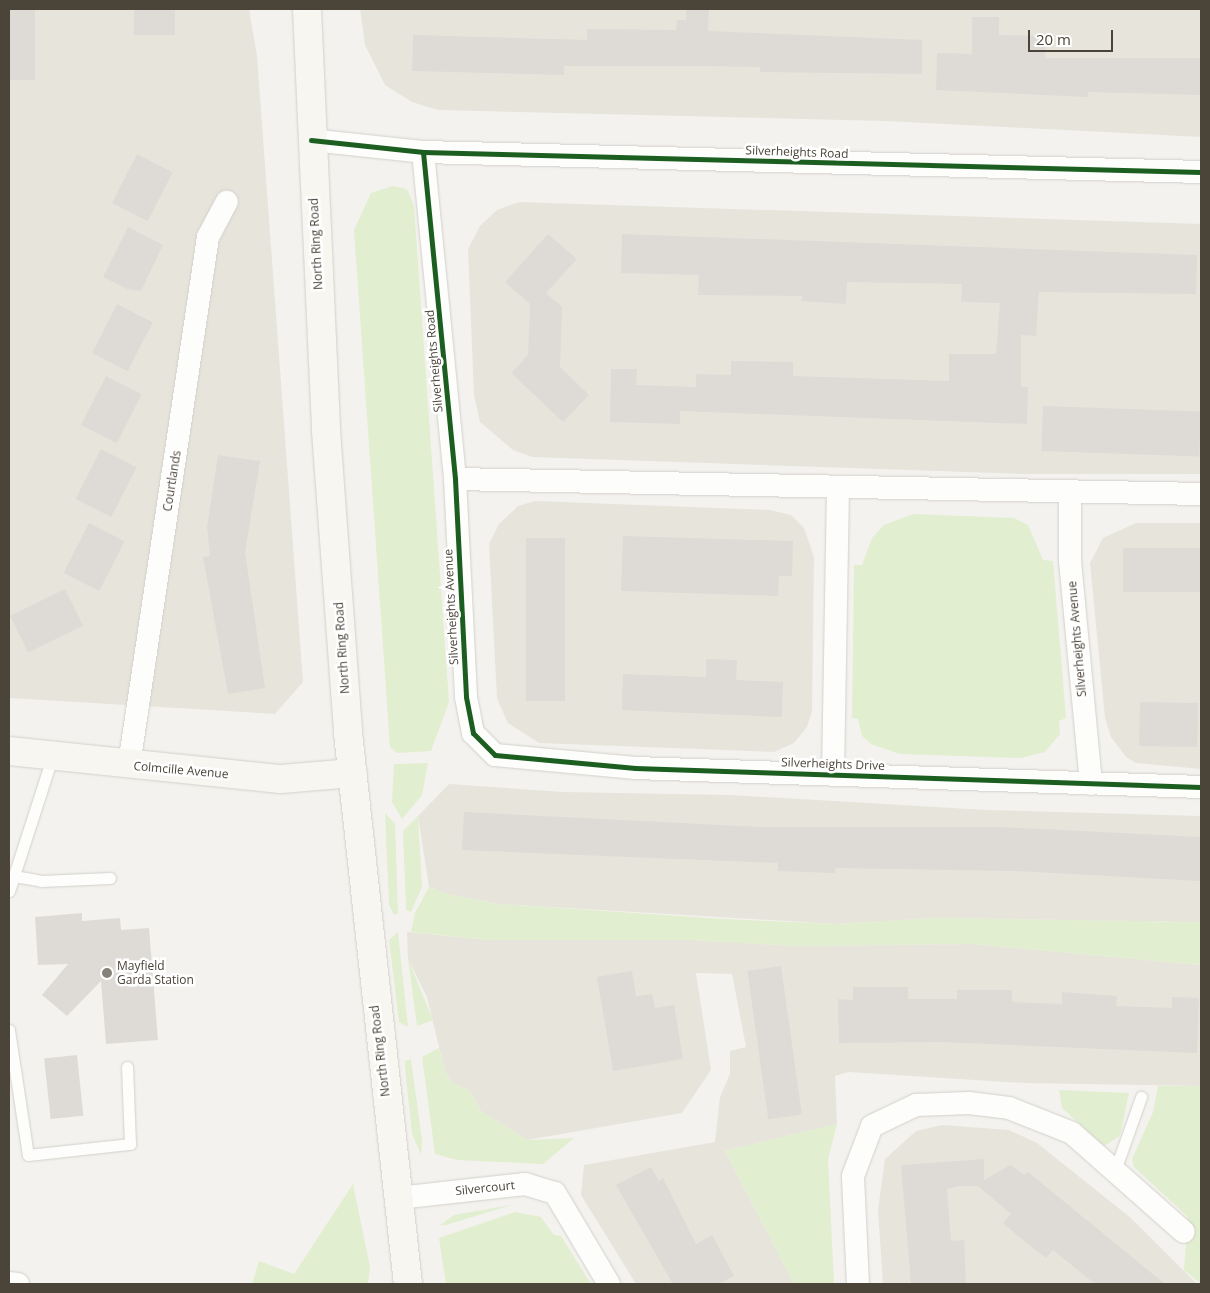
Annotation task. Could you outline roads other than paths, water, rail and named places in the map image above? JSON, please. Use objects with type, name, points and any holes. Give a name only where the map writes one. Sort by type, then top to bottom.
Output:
[{"type":"main road","name":"North Ring Road","points":[[307,9],[311,140],[326,441],[353,773],[408,1284]]},
{"type":"main road","name":"Colmcille Avenue","points":[[9,751],[52,758],[281,779],[353,773]]},
{"type":"street","name":"Silverheights Road","points":[[311,140],[423,152],[1201,172]]},
{"type":"street","name":"Silverheights Road","points":[[423,152],[455,479]]},
{"type":"street","name":"Courtlands","points":[[129,765],[208,237],[227,202]]},
{"type":"street","points":[[455,479],[1070,494],[1201,494]]},
{"type":"street","name":"Silverheights Avenue","points":[[455,479],[466,697],[473,733]]},
{"type":"street","points":[[833,774],[838,488]]},
{"type":"street","name":"Silverheights Avenue","points":[[1070,494],[1070,561],[1091,784]]},
{"type":"street","name":"Silverheights Drive","points":[[473,733],[495,755],[635,768],[1201,787]]},
{"type":"street","points":[[858,1284],[853,1176],[872,1126],[897,1111],[916,1106],[969,1103],[1009,1108],[1072,1133],[1114,1173],[1184,1232]]},
{"type":"street","name":"Silvercourt","points":[[398,1198],[525,1184],[555,1194],[608,1284]]},
{"type":"street","points":[[9,1283],[18,1284]]},
{"type":"lane","points":[[9,891],[52,758]]},
{"type":"lane","points":[[14,876],[41,881],[110,878]]},
{"type":"lane","points":[[9,1030],[28,1155],[130,1144],[128,1067]]},
{"type":"lane","points":[[1114,1173],[1141,1097]]},
{"type":"place","name":"Mayfield Garda Station","points":[[107,973]]}]
